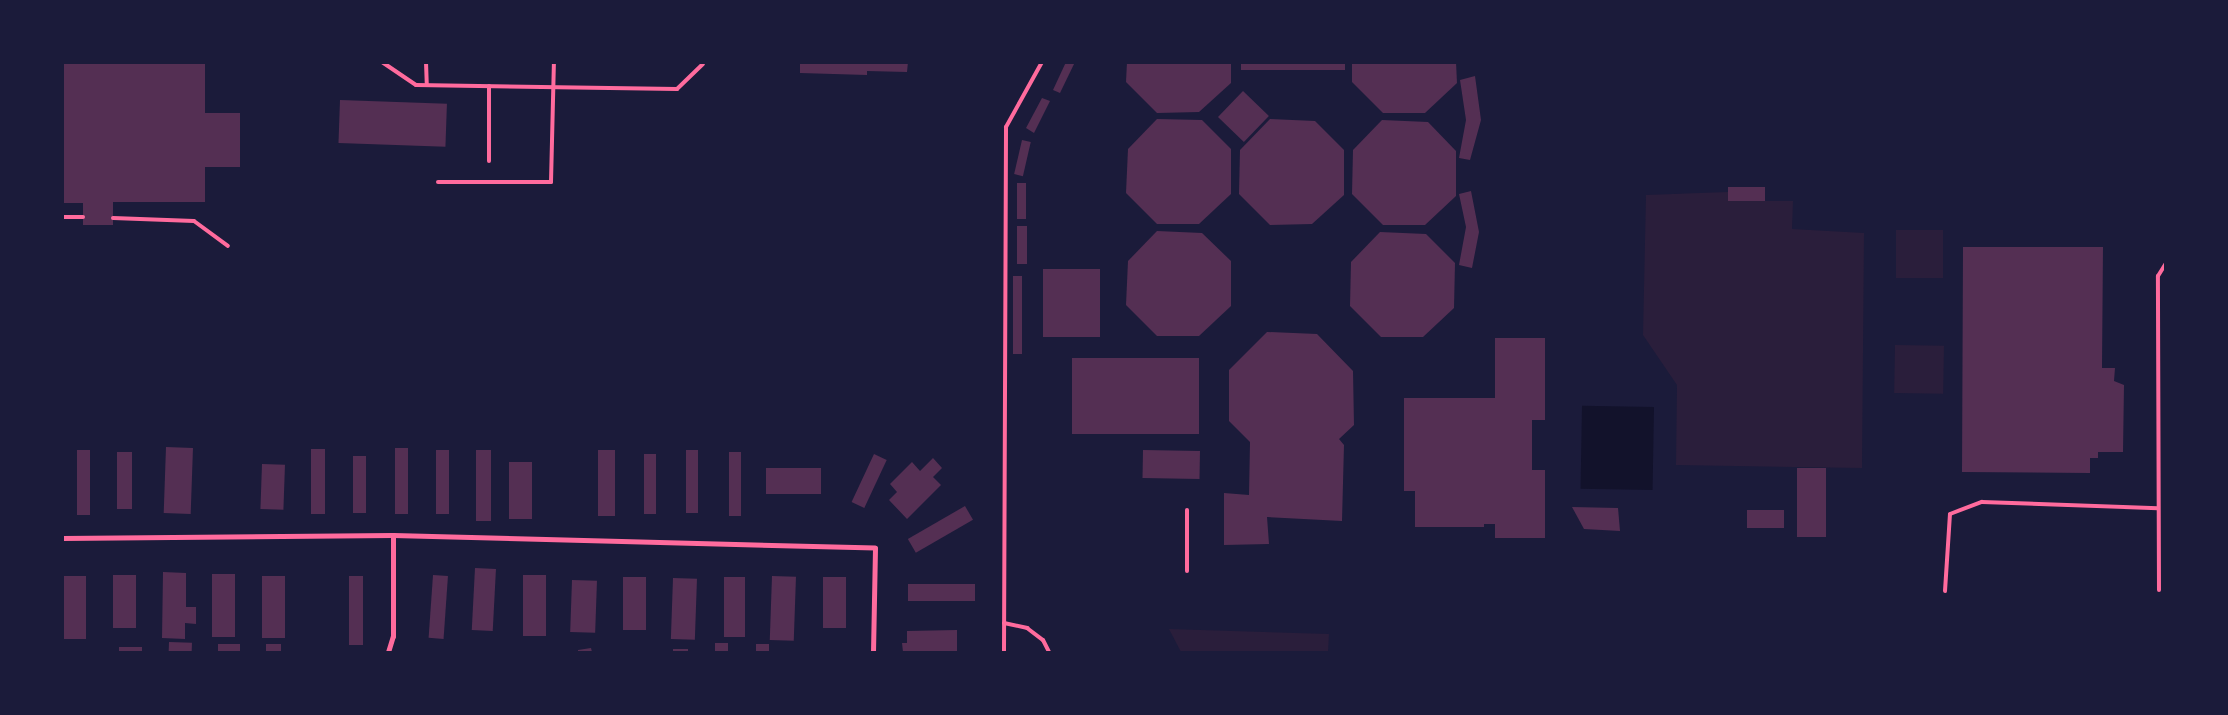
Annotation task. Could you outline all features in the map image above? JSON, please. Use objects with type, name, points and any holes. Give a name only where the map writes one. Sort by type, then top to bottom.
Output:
[{"type":"street","points":[[388,652],[393,636],[393,535]]},
{"type":"street","points":[[62,538],[393,535],[875,548],[873,652]]},
{"type":"lane","points":[[382,62],[416,85],[677,89],[703,64]]},
{"type":"lane","points":[[426,62],[427,85]]},
{"type":"lane","points":[[438,182],[551,182],[554,62]]},
{"type":"lane","points":[[1004,652],[1006,127],[1042,62]]},
{"type":"lane","points":[[489,86],[489,161]]},
{"type":"lane","points":[[62,217],[83,217]]},
{"type":"lane","points":[[113,218],[194,221],[228,246]]},
{"type":"lane","points":[[2158,590],[2158,276],[2166,263]]},
{"type":"lane","points":[[1945,591],[1950,514],[1982,502],[2158,508]]},
{"type":"lane","points":[[1187,510],[1187,571]]},
{"type":"lane","points":[[1004,623],[1027,628],[1043,640],[1049,652]]},
{"type":"shaded area","points":[[1728,192],[1728,201],[1793,201],[1792,229],[1864,233],[1862,468],[1676,465],[1677,385],[1643,335],[1646,195]]},
{"type":"shaded area","points":[[1896,230],[1943,230],[1943,278],[1896,278]]},
{"type":"shaded area","points":[[1895,345],[1944,346],[1943,394],[1894,393]]},
{"type":"shaded area","points":[[1582,406],[1654,407],[1653,490],[1581,489]]},
{"type":"shaded area","points":[[1169,629],[1329,634],[1328,652],[1181,652]]},
{"type":"building","points":[[62,62],[205,62],[205,113],[240,113],[240,167],[205,167],[205,202],[113,202],[113,225],[83,225],[83,203],[62,203]]},
{"type":"building","points":[[800,62],[908,62],[907,72],[867,71],[867,75],[800,73]]},
{"type":"building","points":[[1066,62],[1075,62],[1060,93],[1053,90]]},
{"type":"building","points":[[1127,62],[1231,62],[1231,83],[1199,112],[1157,113],[1126,82]]},
{"type":"building","points":[[1241,62],[1345,62],[1345,70],[1241,70]]},
{"type":"building","points":[[1352,62],[1456,62],[1457,83],[1425,113],[1383,113],[1352,82]]},
{"type":"building","points":[[1475,76],[1481,120],[1470,160],[1459,158],[1466,120],[1460,80]]},
{"type":"building","points":[[1243,91],[1269,116],[1244,142],[1218,117]]},
{"type":"building","points":[[1042,98],[1050,101],[1034,133],[1026,128]]},
{"type":"building","points":[[340,100],[447,104],[445,147],[338,143]]},
{"type":"building","points":[[1157,119],[1202,120],[1231,149],[1231,194],[1199,224],[1157,224],[1126,193],[1128,149]]},
{"type":"building","points":[[1270,119],[1315,121],[1344,150],[1344,195],[1312,224],[1270,225],[1239,194],[1240,150]]},
{"type":"building","points":[[1382,120],[1428,122],[1456,151],[1456,196],[1425,225],[1383,225],[1352,194],[1353,150]]},
{"type":"building","points":[[1022,140],[1031,142],[1023,176],[1014,174]]},
{"type":"building","points":[[1017,183],[1026,183],[1026,219],[1017,219]]},
{"type":"building","points":[[1728,187],[1765,187],[1765,201],[1728,201]]},
{"type":"building","points":[[1471,191],[1479,232],[1472,268],[1459,265],[1466,227],[1459,194]]},
{"type":"building","points":[[1017,226],[1027,226],[1027,264],[1017,264]]},
{"type":"building","points":[[1157,231],[1202,233],[1231,261],[1231,306],[1199,336],[1157,336],[1126,305],[1128,261]]},
{"type":"building","points":[[1380,232],[1426,234],[1455,263],[1454,308],[1423,337],[1381,337],[1350,306],[1351,262]]},
{"type":"building","points":[[1963,247],[2103,247],[2102,368],[2115,368],[2114,381],[2124,385],[2123,452],[2098,452],[2098,458],[2090,458],[2090,473],[1962,472]]},
{"type":"building","points":[[1043,269],[1100,269],[1100,337],[1043,337]]},
{"type":"building","points":[[1013,276],[1022,276],[1022,354],[1013,354]]},
{"type":"building","points":[[1267,332],[1317,334],[1353,371],[1354,425],[1339,439],[1344,445],[1342,521],[1267,517],[1269,544],[1224,545],[1224,493],[1249,495],[1250,442],[1229,421],[1229,370]]},
{"type":"building","points":[[1495,338],[1545,338],[1545,420],[1532,420],[1532,470],[1545,470],[1545,538],[1495,538],[1495,524],[1484,524],[1484,527],[1415,527],[1415,491],[1404,491],[1404,398],[1495,398]]},
{"type":"building","points":[[1072,358],[1199,358],[1199,434],[1072,434]]},
{"type":"building","points":[[166,447],[193,448],[191,514],[164,513]]},
{"type":"building","points":[[395,448],[408,448],[408,514],[395,514]]},
{"type":"building","points":[[311,449],[325,449],[325,514],[311,514]]},
{"type":"building","points":[[77,450],[90,450],[90,515],[77,515]]},
{"type":"building","points":[[436,450],[449,450],[449,514],[436,514]]},
{"type":"building","points":[[476,450],[491,450],[491,521],[476,521]]},
{"type":"building","points":[[598,450],[615,450],[615,516],[598,516]]},
{"type":"building","points":[[686,450],[698,450],[698,513],[686,513]]},
{"type":"building","points":[[1143,450],[1200,451],[1200,479],[1143,478]]},
{"type":"building","points":[[117,452],[132,452],[132,509],[117,509]]},
{"type":"building","points":[[729,452],[741,452],[741,516],[729,516]]},
{"type":"building","points":[[644,454],[656,454],[656,514],[644,514]]},
{"type":"building","points":[[874,454],[887,460],[864,508],[852,502]]},
{"type":"building","points":[[353,456],[366,456],[366,513],[353,513]]},
{"type":"building","points":[[933,458],[942,468],[933,477],[941,485],[907,519],[889,500],[897,492],[890,484],[912,462],[920,471]]},
{"type":"building","points":[[509,462],[532,462],[532,519],[509,519]]},
{"type":"building","points":[[262,464],[285,465],[283,510],[260,509]]},
{"type":"building","points":[[766,468],[821,468],[821,494],[766,494]]},
{"type":"building","points":[[1797,468],[1826,468],[1826,537],[1797,537]]},
{"type":"building","points":[[965,506],[973,520],[916,553],[908,539]]},
{"type":"building","points":[[1572,507],[1618,508],[1620,531],[1584,529]]},
{"type":"building","points":[[1747,510],[1784,510],[1784,528],[1747,528]]},
{"type":"building","points":[[475,568],[496,569],[493,631],[472,630]]},
{"type":"building","points":[[163,572],[186,573],[186,607],[196,607],[196,624],[185,623],[185,639],[162,638]]},
{"type":"building","points":[[212,574],[235,574],[235,637],[212,637]]},
{"type":"building","points":[[113,575],[136,575],[136,628],[113,628]]},
{"type":"building","points":[[433,575],[448,576],[444,639],[429,638]]},
{"type":"building","points":[[523,575],[546,575],[546,636],[523,636]]},
{"type":"building","points":[[63,576],[86,576],[86,639],[63,639]]},
{"type":"building","points":[[262,576],[285,576],[285,638],[262,638]]},
{"type":"building","points":[[349,576],[363,576],[363,645],[349,645]]},
{"type":"building","points":[[772,576],[796,577],[794,641],[770,640]]},
{"type":"building","points":[[623,577],[646,577],[646,630],[623,630]]},
{"type":"building","points":[[724,577],[745,577],[745,637],[724,637]]},
{"type":"building","points":[[823,577],[846,577],[846,628],[823,628]]},
{"type":"building","points":[[673,578],[697,579],[695,640],[671,639]]},
{"type":"building","points":[[572,580],[597,581],[595,633],[570,632]]},
{"type":"building","points":[[908,584],[975,584],[975,601],[908,601]]},
{"type":"building","points":[[957,630],[957,652],[903,652],[902,643],[907,643],[907,631]]},
{"type":"building","points":[[169,642],[192,643],[192,652],[169,652]]},
{"type":"building","points":[[715,643],[728,643],[728,652],[715,652]]},
{"type":"building","points":[[218,644],[240,644],[240,652],[218,652]]},
{"type":"building","points":[[266,644],[281,644],[281,652],[266,652]]},
{"type":"building","points":[[756,644],[769,644],[769,652],[756,652]]},
{"type":"building","points":[[119,647],[142,647],[142,652],[119,652]]},
{"type":"building","points":[[591,648],[592,652],[578,652],[578,650]]},
{"type":"building","points":[[673,649],[688,649],[688,652],[673,652]]}]
